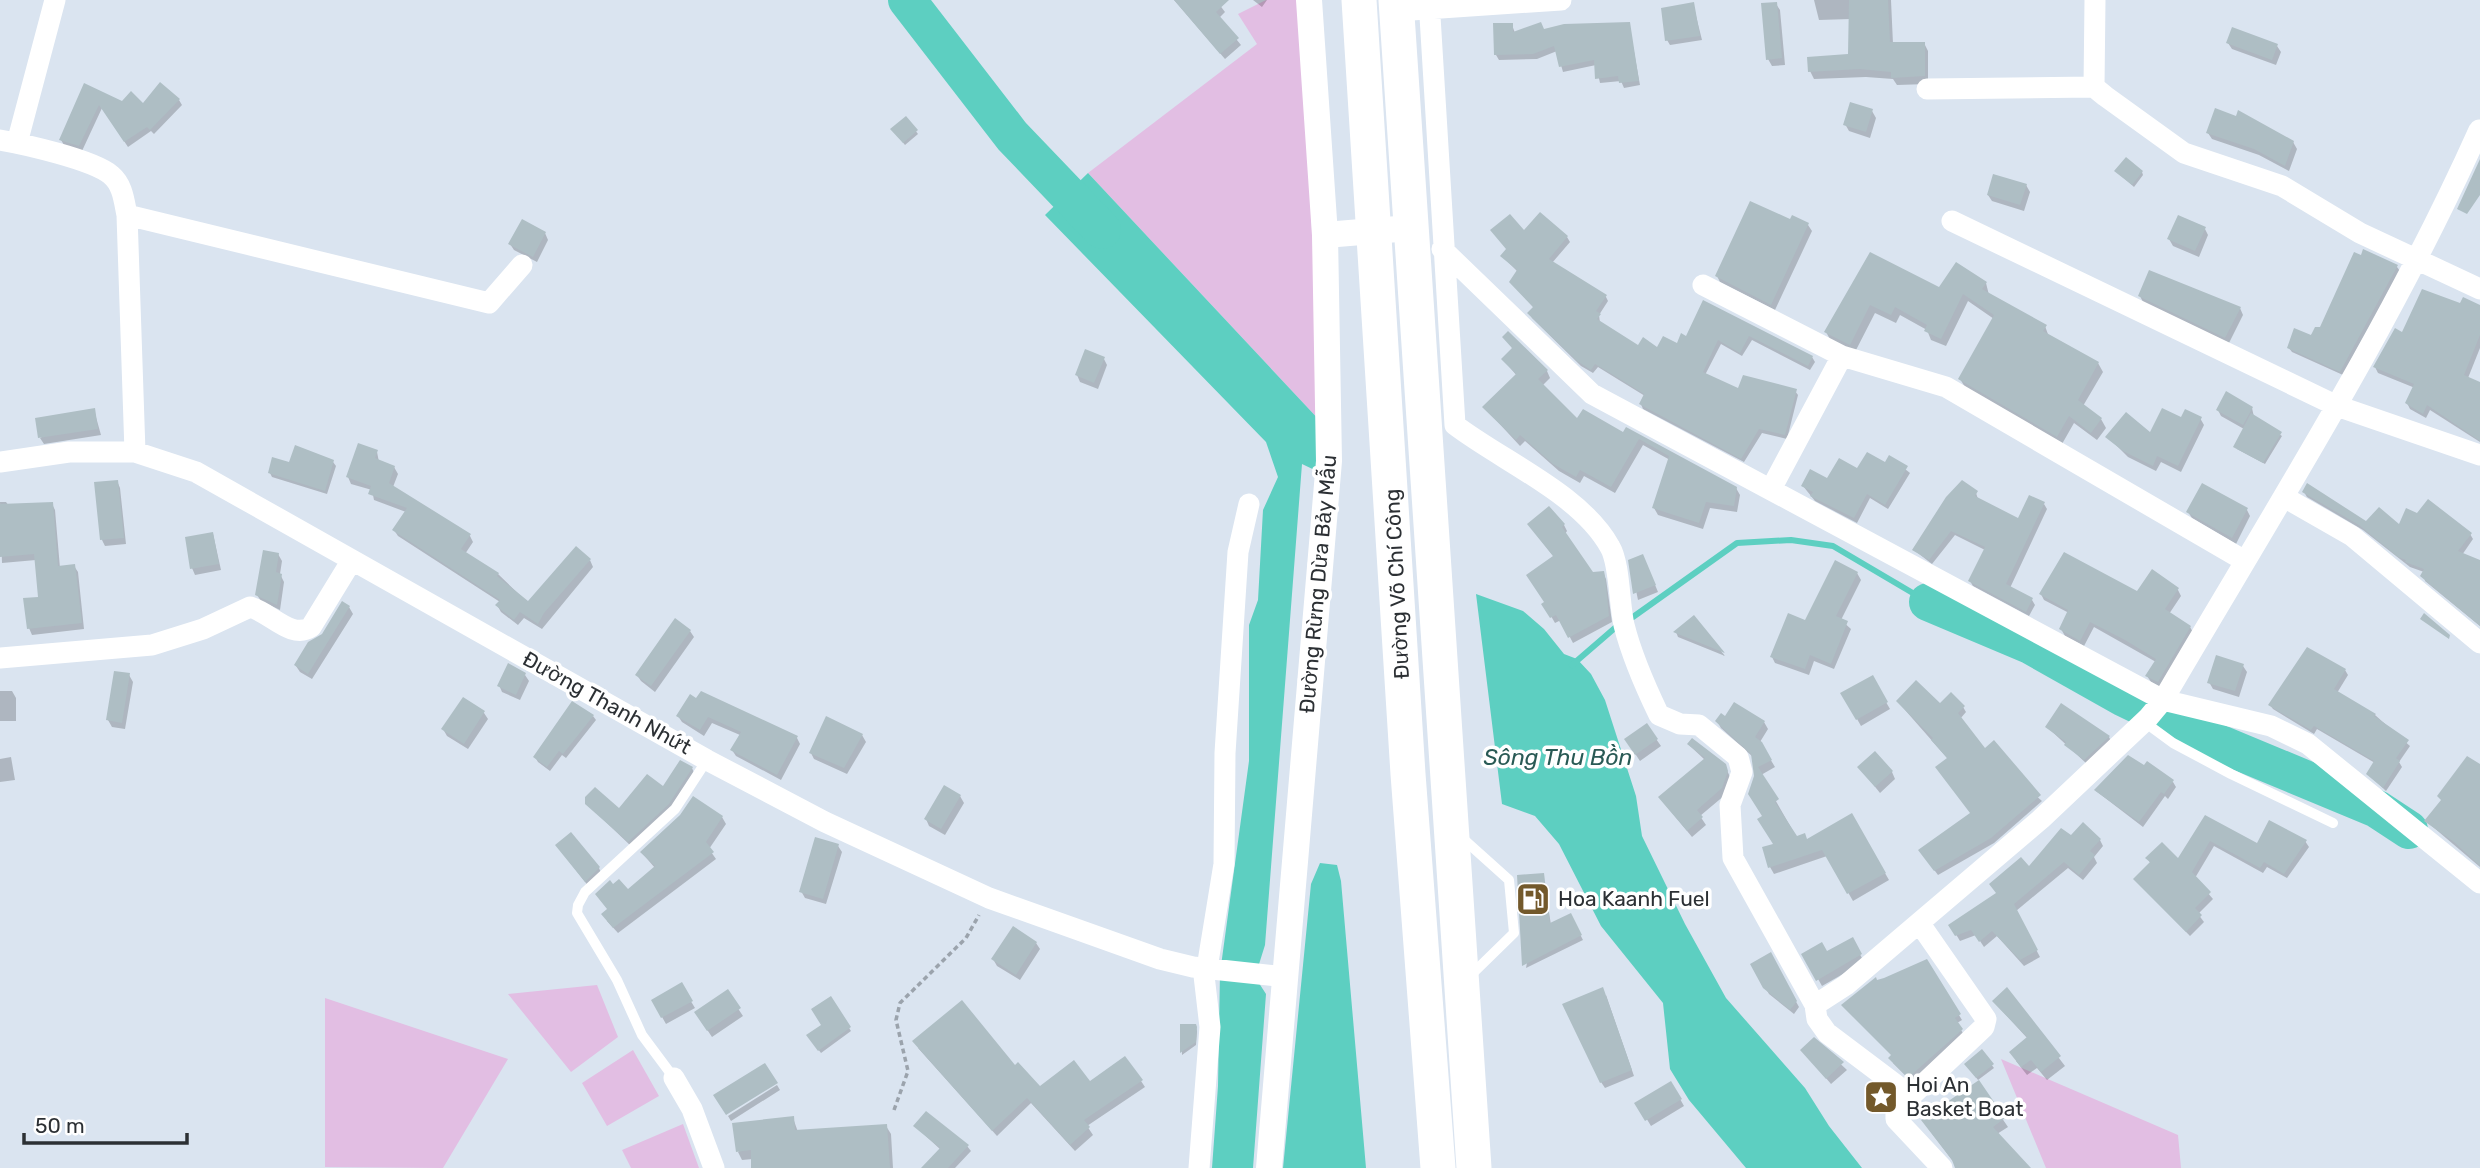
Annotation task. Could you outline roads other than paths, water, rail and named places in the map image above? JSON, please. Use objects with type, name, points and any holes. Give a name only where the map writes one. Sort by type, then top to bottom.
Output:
[{"type":"main road","name":"Đường Võ Chí Công","points":[[1359,0],[1408,774],[1438,1168]]},
{"type":"main road","name":"Đường Võ Chí Công","points":[[1413,5],[1410,228],[1474,1168]]},
{"type":"street","points":[[55,0],[9,141],[110,174],[121,188],[127,215],[135,452]]},
{"type":"street","name":"Đường Rừng Dừa Bảy Mẫu","points":[[1269,1168],[1280,976],[1329,460],[1325,235],[1309,0]]},
{"type":"street","points":[[1561,0],[1413,5],[1446,252],[1455,425],[1553,490],[1586,518],[1611,548],[1624,625],[1638,672],[1659,715],[1680,724],[1699,725],[1735,753],[1740,761],[1742,772],[1730,805],[1733,858],[1815,1005],[1817,1019],[1827,1033],[1900,1088],[1905,1098]]},
{"type":"street","points":[[2094,87],[2095,0]]},
{"type":"street","points":[[1927,89],[2094,87],[2184,153],[2282,186],[2360,233],[2417,262],[2480,289]]},
{"type":"street","points":[[1815,1005],[1846,985],[2042,819],[2163,700],[2337,406],[2417,262],[2479,130]]},
{"type":"street","points":[[127,215],[489,303],[522,265]]},
{"type":"street","points":[[1952,221],[2337,406],[2480,455]]},
{"type":"street","points":[[1325,235],[1410,228],[1446,252],[1592,394],[2163,700],[2272,726],[2308,744],[2480,883]]},
{"type":"street","points":[[1703,285],[1842,356],[1946,387],[2245,561]]},
{"type":"street","points":[[1771,489],[1842,356]]},
{"type":"street","name":"Đường Thanh Nhứt","points":[[0,462],[69,452],[135,452],[196,472],[708,760],[825,822],[989,898],[1170,962],[1280,976]]},
{"type":"street","points":[[2284,497],[2352,536],[2480,643]]},
{"type":"street","points":[[1199,1168],[1210,1027],[1210,968],[1224,864],[1225,753],[1238,552],[1249,504]]},
{"type":"street","points":[[0,657],[152,645],[203,629],[250,607],[261,610],[292,630],[304,631],[311,627],[352,560]]},
{"type":"street","points":[[1920,923],[1986,1019],[1984,1027],[1905,1098],[1896,1110],[1896,1119],[1942,1168]]},
{"type":"street","points":[[674,1078],[692,1109],[714,1168]]},
{"type":"lane","points":[[2145,720],[2208,762],[2333,823]]},
{"type":"lane","points":[[674,1078],[642,1035],[617,980],[577,913],[585,892],[675,809],[708,760]]},
{"type":"lane","points":[[1449,826],[1509,880],[1514,933],[1460,985]]},
{"type":"water","points":[[1088,173],[1322,423],[1323,474],[1302,464],[1265,945],[1255,977],[1266,994],[1253,1168],[1212,1168],[1218,1086],[1220,973],[1249,761],[1249,625],[1258,600],[1263,510],[1278,477],[1266,442],[1045,215]]},
{"type":"water","name":"Sông Thu Bồn","points":[[1476,594],[1523,611],[1544,629],[1564,654],[1577,659],[1591,674],[1605,700],[1636,796],[1642,836],[1685,924],[1726,998],[1805,1088],[1829,1126],[1862,1168],[1746,1168],[1689,1100],[1670,1069],[1663,1003],[1601,926],[1559,844],[1535,816],[1502,804]]},
{"type":"water","points":[[1320,863],[1337,865],[1341,881],[1366,1168],[1283,1168],[1311,884]]},
{"type":"waterway","points":[[907,0],[1012,136],[1102,230]]},
{"type":"waterway","points":[[1633,617],[1737,543],[1791,540],[1833,546],[1928,602]]},
{"type":"waterway","points":[[1928,602],[2030,645],[2124,698],[2211,740],[2377,809],[2409,830]]},
{"type":"waterway","points":[[1572,665],[1616,627]]},
{"type":"place","name":"Hoa Kaanh Fuel","points":[[1533,899]]},
{"type":"place","name":"Hoi An Basket Boat","points":[[1881,1097]]}]
